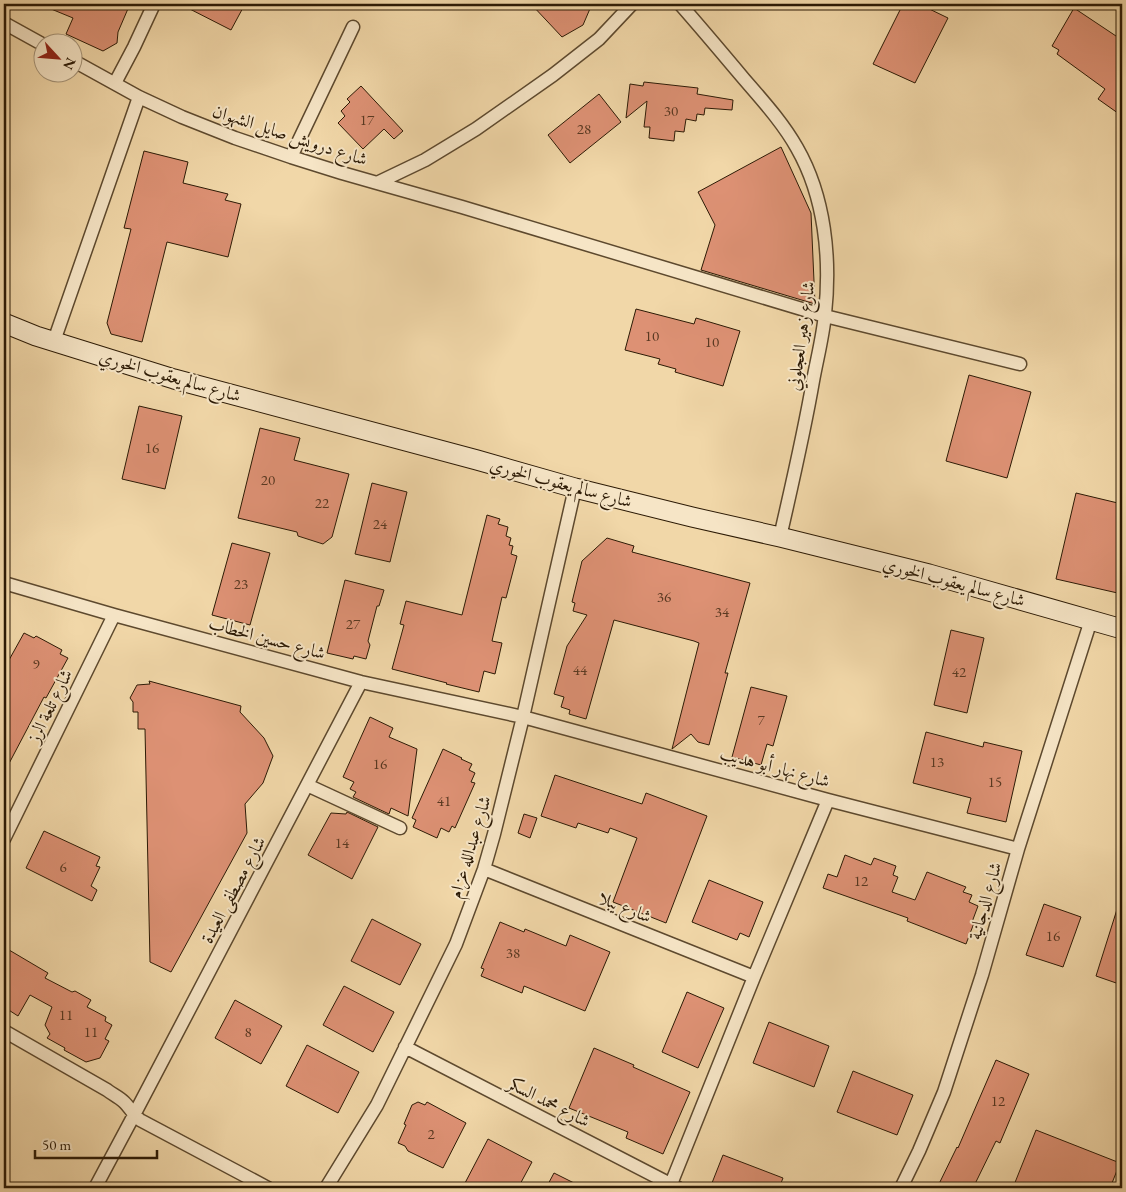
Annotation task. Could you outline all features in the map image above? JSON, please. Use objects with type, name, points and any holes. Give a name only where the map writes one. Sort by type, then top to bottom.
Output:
[{"type":"street","points":[[114,83],[134,47],[154,4]]},
{"type":"street","name":"شارع درويش صايل الشهوان","points":[[82,65],[139,97],[235,138],[342,173],[377,182],[425,160],[476,129],[538,86],[599,39],[632,4]]},
{"type":"street","name":"شارع زهير العجلوني","points":[[680,4],[780,121],[797,147],[808,169],[824,229],[827,290],[825,316],[804,431],[780,537]]},
{"type":"street","points":[[4,23],[32,38]]},
{"type":"street","points":[[291,157],[354,27]]},
{"type":"street","points":[[54,341],[139,97]]},
{"type":"street","points":[[377,182],[825,316],[1020,364]]},
{"type":"street","name":"شارع سالم يعقوب الخوري","points":[[4,323],[174,379],[575,488],[929,574],[1122,629]]},
{"type":"street","name":"شارع عبدالله عزام","points":[[326,1188],[377,1105],[456,944],[484,869],[523,717],[575,488]]},
{"type":"street","name":"شارع حسين الخطاب","points":[[4,583],[361,682],[523,717]]},
{"type":"street","name":"شارع تلعة الرز","points":[[4,839],[114,615]]},
{"type":"street","name":"شارع الدجانية","points":[[901,1188],[944,1092],[982,975],[1018,849],[1091,620]]},
{"type":"street","name":"شارع مصطفى العيدة","points":[[95,1188],[361,682]]},
{"type":"street","name":"شارع نهار أبو هديب","points":[[523,717],[828,800],[1018,849]]},
{"type":"street","points":[[307,785],[400,828]]},
{"type":"street","points":[[674,1186],[754,977],[828,800]]},
{"type":"street","name":"شارع يبلا","points":[[484,869],[754,977]]},
{"type":"street","points":[[4,1031],[107,1090],[122,1101],[140,1120],[268,1188]]},
{"type":"street","name":"شارع محمد السكر","points":[[405,1047],[674,1186]]},
{"type":"building","points":[[39,4],[130,4],[118,32],[117,43],[103,51],[82,41],[82,32],[67,32],[73,18]]},
{"type":"building","points":[[180,4],[245,4],[231,30]]},
{"type":"building","points":[[531,4],[592,4],[583,25],[562,37]]},
{"type":"building","points":[[903,4],[919,4],[948,18],[915,83],[873,64]]},
{"type":"building","points":[[1074,8],[1122,40],[1122,116],[1098,99],[1105,89],[1057,54],[1059,50],[1052,46]]},
{"type":"building","points":[[644,82],[698,88],[697,94],[733,100],[732,110],[705,108],[704,115],[697,114],[696,121],[686,119],[684,132],[675,131],[674,141],[649,138],[650,127],[644,127],[647,101],[626,118],[630,84],[643,86]]},
{"type":"building","points":[[361,86],[403,131],[394,139],[384,129],[363,149],[338,123],[345,116],[341,111],[350,102],[347,99]]},
{"type":"building","points":[[599,94],[621,122],[570,163],[548,135]]},
{"type":"building","points":[[781,147],[811,213],[815,304],[701,270],[715,225],[698,192]]},
{"type":"building","points":[[144,151],[188,162],[183,183],[228,194],[225,200],[241,204],[228,257],[167,242],[142,342],[111,334],[107,323],[131,229],[124,228]]},
{"type":"building","points":[[636,309],[694,324],[696,318],[740,331],[723,386],[675,372],[676,369],[658,364],[660,359],[625,350]]},
{"type":"building","points":[[969,375],[1031,392],[1007,478],[946,461]]},
{"type":"building","points":[[139,406],[182,416],[165,489],[122,479]]},
{"type":"building","points":[[260,428],[300,438],[294,460],[349,474],[332,537],[323,544],[298,536],[297,532],[238,518]]},
{"type":"building","points":[[372,483],[407,492],[390,562],[355,554]]},
{"type":"building","points":[[1076,493],[1122,504],[1122,594],[1056,579]]},
{"type":"building","points":[[487,515],[500,519],[498,524],[508,527],[506,536],[511,538],[509,545],[513,546],[511,554],[517,556],[506,598],[502,597],[492,641],[502,643],[495,674],[484,671],[479,692],[392,669],[404,625],[400,624],[406,601],[462,615]]},
{"type":"building","points":[[607,538],[634,546],[632,552],[750,583],[725,673],[728,673],[709,745],[698,742],[691,734],[672,749],[699,643],[694,641],[614,620],[586,719],[569,714],[570,710],[561,707],[564,697],[554,694],[567,646],[587,615],[573,611],[575,603],[572,602],[582,561]]},
{"type":"building","points":[[232,543],[270,553],[250,625],[212,615]]},
{"type":"building","points":[[345,580],[384,590],[379,606],[377,606],[368,641],[370,645],[366,659],[354,656],[353,659],[327,653]]},
{"type":"building","points":[[951,630],[984,638],[967,713],[934,705]]},
{"type":"building","points":[[24,633],[34,638],[36,636],[62,650],[60,654],[68,658],[46,698],[44,697],[4,773],[4,669]]},
{"type":"building","points":[[149,681],[241,706],[240,712],[264,738],[273,756],[263,783],[245,804],[247,833],[171,972],[150,962],[145,729],[138,729],[138,712],[133,712],[133,702],[130,698],[137,685],[150,684]]},
{"type":"building","points":[[751,687],[787,696],[773,746],[767,744],[761,765],[732,757]]},
{"type":"building","points":[[370,717],[393,728],[389,737],[417,749],[408,816],[391,808],[389,814],[353,797],[356,792],[350,789],[354,782],[343,777]]},
{"type":"building","points":[[926,732],[983,747],[984,742],[1022,751],[1006,822],[967,813],[971,798],[913,783]]},
{"type":"building","points":[[443,749],[472,764],[469,770],[475,773],[471,782],[475,783],[455,828],[452,826],[449,832],[441,828],[437,838],[413,827],[416,820],[412,818]]},
{"type":"building","points":[[555,775],[642,804],[646,793],[707,816],[666,923],[613,902],[637,838],[610,828],[608,833],[578,823],[576,828],[541,816]]},
{"type":"building","points":[[347,812],[378,827],[352,879],[308,855],[331,813],[346,814]]},
{"type":"building","points":[[524,814],[537,818],[530,838],[518,833]]},
{"type":"building","points":[[44,831],[100,857],[96,866],[100,867],[91,886],[97,890],[92,901],[26,868]]},
{"type":"building","points":[[845,855],[871,865],[874,858],[896,866],[893,875],[898,877],[892,892],[915,900],[927,872],[966,887],[963,892],[972,895],[969,902],[978,906],[966,944],[907,921],[908,918],[823,888],[828,874],[837,877]]},
{"type":"building","points":[[709,880],[763,902],[749,937],[740,933],[737,940],[692,922]]},
{"type":"building","points":[[1119,903],[1122,904],[1122,985],[1096,976]]},
{"type":"building","points":[[1044,904],[1081,917],[1063,967],[1026,955]]},
{"type":"building","points":[[372,919],[421,944],[400,985],[351,961]]},
{"type":"building","points":[[500,922],[524,932],[525,929],[566,946],[570,935],[610,952],[585,1011],[524,986],[522,993],[481,976],[484,969],[481,968]]},
{"type":"building","points":[[4,947],[48,973],[45,978],[91,1000],[87,1007],[106,1017],[105,1021],[112,1025],[105,1039],[109,1041],[100,1058],[86,1062],[47,1038],[50,1034],[45,1025],[52,1007],[30,995],[18,1016],[4,1007]]},
{"type":"building","points":[[344,986],[394,1012],[373,1052],[323,1025]]},
{"type":"building","points":[[687,992],[724,1008],[698,1068],[662,1052]]},
{"type":"building","points":[[235,1000],[282,1026],[261,1064],[215,1038]]},
{"type":"building","points":[[769,1022],[829,1046],[814,1087],[753,1063]]},
{"type":"building","points":[[307,1045],[359,1072],[338,1113],[286,1086]]},
{"type":"building","points":[[594,1048],[690,1092],[663,1154],[626,1138],[628,1132],[569,1108]]},
{"type":"building","points":[[996,1060],[1029,1074],[1000,1143],[996,1141],[973,1188],[937,1188],[958,1148]]},
{"type":"building","points":[[853,1071],[913,1095],[897,1135],[837,1112]]},
{"type":"building","points":[[418,1102],[425,1105],[427,1102],[466,1123],[443,1168],[408,1151],[405,1146],[398,1143],[412,1105]]},
{"type":"building","points":[[1036,1130],[1120,1163],[1110,1188],[1023,1188],[1014,1185]]},
{"type":"building","points":[[488,1139],[532,1162],[518,1188],[476,1188],[465,1183]]},
{"type":"building","points":[[723,1155],[783,1178],[779,1188],[710,1188]]},
{"type":"building","points":[[554,1173],[584,1188],[546,1188]]}]
